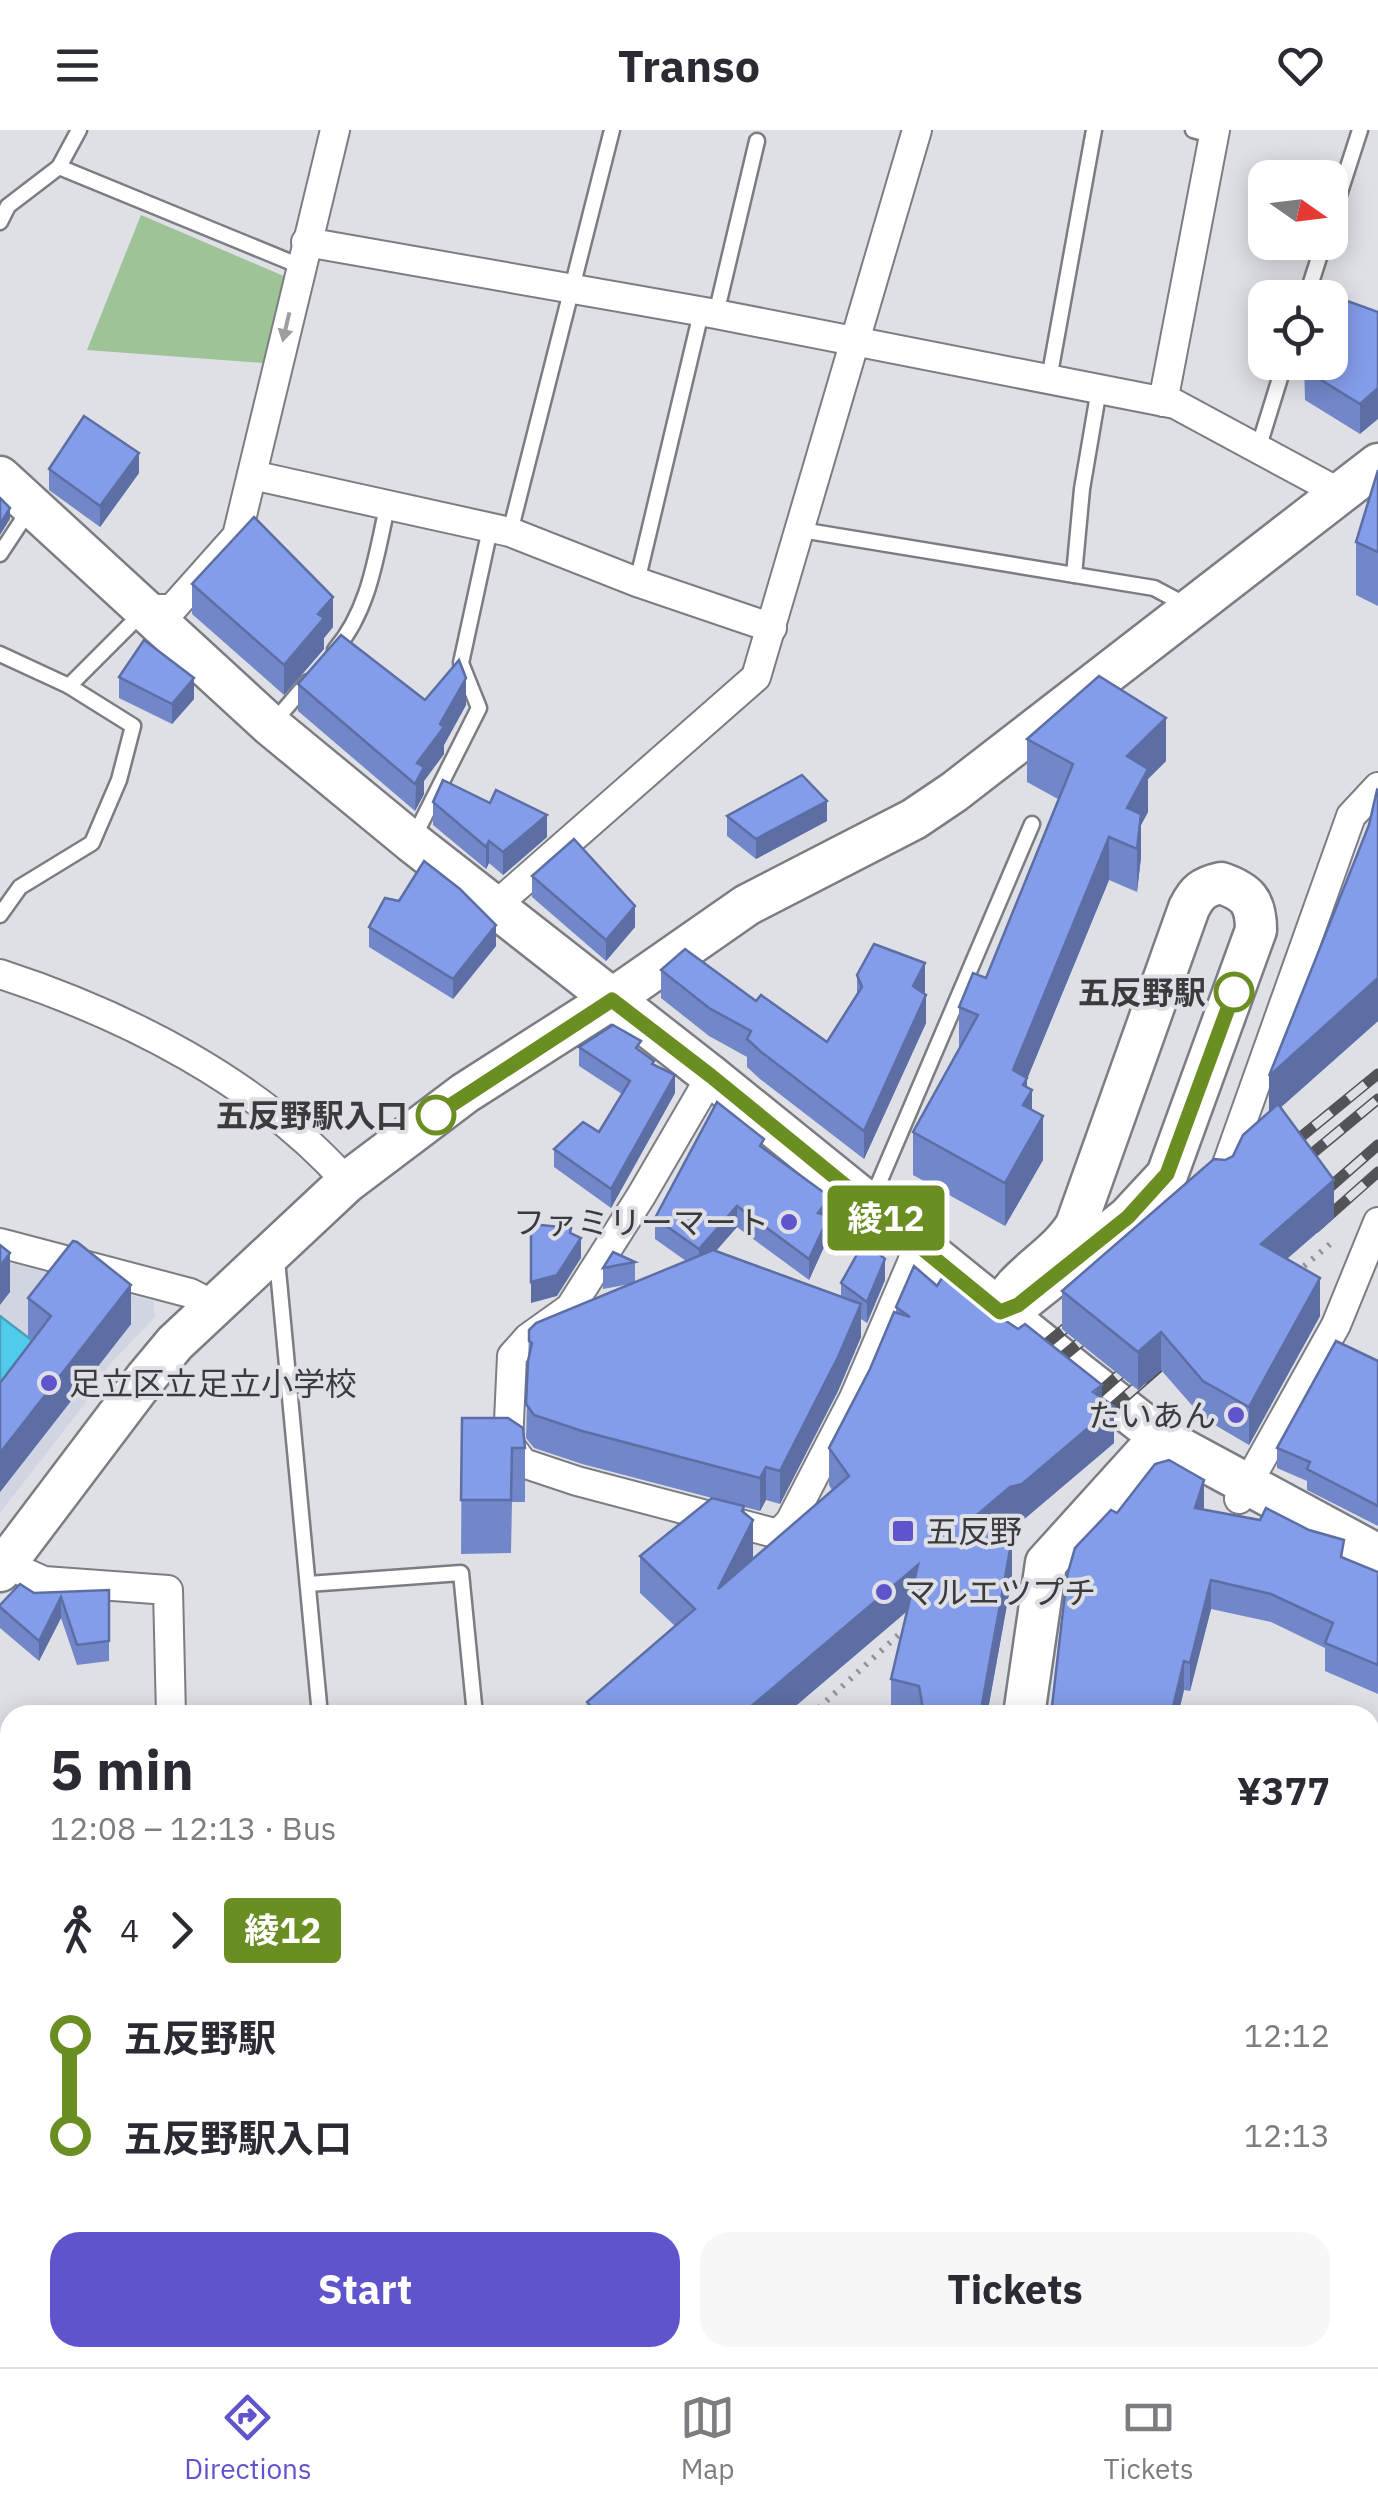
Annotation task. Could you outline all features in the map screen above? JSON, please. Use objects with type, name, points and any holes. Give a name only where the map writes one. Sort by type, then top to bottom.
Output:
[{"type":"street","points":[[146,609],[172,609],[237,536],[334,130]]},
{"type":"street","points":[[494,907],[756,678],[917,130]]},
{"type":"street","points":[[1163,402],[1207,132]]},
{"type":"street","points":[[303,254],[570,289],[1175,404],[1340,494]]},
{"type":"street","points":[[171,1705],[168,1590],[44,1581],[3,1567],[145,1378],[213,1305],[347,1182],[465,1094],[612,1000],[747,905],[914,819],[954,792],[1378,464]]},
{"type":"street","points":[[252,475],[500,530],[772,628]]},
{"type":"street","points":[[0,477],[270,725],[1000,1312],[1160,1437],[1242,1492],[1378,1556]]},
{"type":"street","points":[[1221,1181],[1351,816],[1378,787]]},
{"type":"street","points":[[1221,882],[1240,890],[1251,898],[1256,930],[1167,1174],[1128,1217],[1018,1305],[1000,1312],[1005,1297],[1056,1252],[1076,1225],[1197,893],[1221,882]]},
{"type":"street","points":[[0,974],[107,1012],[261,1101],[326,1158],[347,1182]]},
{"type":"street","points":[[711,1076],[570,1308],[528,1338],[512,1356],[508,1443],[524,1463],[577,1481],[778,1534],[790,1522],[854,1398],[919,1246]]},
{"type":"street","points":[[1242,1492],[1336,1326],[1378,1222]]},
{"type":"street","points":[[0,1243],[190,1293],[213,1305]]},
{"type":"street","points":[[1025,1705],[1046,1563],[1160,1437]]},
{"type":"lane","points":[[0,222],[8,206],[58,166],[78,130]]},
{"type":"lane","points":[[412,842],[479,708],[460,663],[570,289],[612,130]]},
{"type":"lane","points":[[1049,379],[1094,130]]},
{"type":"lane","points":[[1348,167],[1360,130]]},
{"type":"lane","points":[[637,582],[758,142]]},
{"type":"lane","points":[[58,166],[303,254]]},
{"type":"lane","points":[[1258,449],[1279,380]]},
{"type":"lane","points":[[1074,575],[1082,489],[1098,389]]},
{"type":"lane","points":[[329,657],[360,613],[388,503]]},
{"type":"lane","points":[[0,554],[32,505]]},
{"type":"lane","points":[[801,530],[1154,588],[1191,608]]},
{"type":"lane","points":[[69,686],[146,609]]},
{"type":"lane","points":[[0,654],[69,686],[133,726],[119,780],[92,842],[20,886],[0,915]]},
{"type":"lane","points":[[270,725],[317,671]]},
{"type":"lane","points":[[869,1204],[1032,824]]},
{"type":"lane","points":[[266,1257],[278,1270],[319,1705]]},
{"type":"lane","points":[[308,1584],[461,1573],[474,1705]]},
{"type":"path","points":[[1282,1286],[1338,1237]]},
{"type":"path","points":[[1001,1542],[1016,1528],[1037,1528]]},
{"type":"path","points":[[822,1705],[913,1622]]},
{"type":"shaded area","name":"足立区立足立小学校","points":[[0,1260],[153,1301],[155,1317],[109,1365],[87,1401],[0,1513]]},
{"type":"green space","points":[[141,215],[286,277],[263,363],[87,350]]},
{"type":"water","points":[[0,1316],[51,1355],[0,1422]]},
{"type":"building","points":[[1348,301],[1378,312],[1378,388],[1360,404],[1321,380],[1348,380]]},
{"type":"building","points":[[84,416],[139,453],[100,506],[49,469]]},
{"type":"building","points":[[1378,470],[1378,552],[1356,542]]},
{"type":"building","points":[[0,498],[10,508],[0,524]]},
{"type":"building","points":[[254,517],[333,597],[318,614],[324,618],[284,665],[192,584]]},
{"type":"building","points":[[341,635],[425,700],[459,660],[466,678],[440,724],[444,727],[417,763],[424,767],[415,784],[298,684]]},
{"type":"building","points":[[144,640],[194,678],[172,704],[119,677]]},
{"type":"building","points":[[1099,676],[1166,718],[1127,756],[1148,769],[1127,808],[1141,814],[1137,849],[1109,837],[1013,1070],[1027,1078],[1023,1085],[1032,1090],[1023,1105],[1043,1116],[1005,1183],[913,1132],[978,1015],[959,1007],[973,973],[986,978],[1073,764],[1027,739]]},
{"type":"building","points":[[802,775],[827,801],[756,839],[727,816]]},
{"type":"building","points":[[443,780],[490,803],[496,790],[547,815],[503,852],[489,841],[486,847],[433,802]]},
{"type":"building","points":[[1377,790],[1378,978],[1269,1076],[1369,825]]},
{"type":"building","points":[[574,839],[635,906],[606,940],[532,876]]},
{"type":"building","points":[[424,861],[496,925],[453,979],[369,927],[385,898],[399,901]]},
{"type":"building","points":[[874,944],[925,963],[913,986],[926,995],[864,1131],[760,1051],[747,1039],[751,1031],[709,1008],[661,970],[685,949],[756,1001],[761,995],[827,1042],[862,987],[857,975]]},
{"type":"building","points":[[613,1025],[641,1041],[636,1048],[654,1061],[652,1064],[675,1075],[611,1189],[554,1149],[583,1122],[599,1132],[630,1081],[579,1047]]},
{"type":"building","points":[[717,1102],[764,1139],[760,1146],[830,1197],[818,1213],[829,1216],[809,1259],[737,1206],[699,1249],[655,1218]]},
{"type":"building","points":[[1278,1104],[1334,1180],[1261,1244],[1320,1278],[1249,1407],[1203,1381],[1161,1332],[1138,1352],[1062,1291],[1214,1159],[1233,1156],[1243,1135]]},
{"type":"building","points":[[531,1224],[571,1228],[570,1233],[581,1238],[557,1275],[531,1282]]},
{"type":"building","points":[[73,1241],[131,1285],[0,1453],[0,1383],[51,1316],[28,1298]]},
{"type":"building","points":[[864,1242],[885,1259],[867,1302],[841,1283]]},
{"type":"building","points":[[0,1245],[10,1253],[0,1266]]},
{"type":"building","points":[[713,1250],[861,1304],[780,1471],[766,1467],[760,1478],[534,1415],[526,1404],[532,1343],[529,1330],[536,1323]]},
{"type":"building","points":[[613,1252],[635,1262],[603,1268]]},
{"type":"building","points":[[914,1266],[937,1286],[942,1278],[1018,1329],[1025,1324],[1102,1385],[1093,1392],[1114,1406],[1022,1484],[1010,1487],[977,1515],[1012,1539],[982,1705],[922,1705],[919,1686],[891,1679],[918,1565],[753,1705],[590,1705],[587,1702],[695,1609],[640,1556],[712,1498],[744,1506],[742,1511],[753,1520],[718,1589],[849,1476],[829,1448],[894,1312],[910,1317],[896,1307]]},
{"type":"building","points":[[1336,1341],[1378,1361],[1378,1506],[1307,1469],[1310,1462],[1277,1448]]},
{"type":"building","points":[[462,1418],[508,1418],[523,1428],[525,1448],[512,1448],[511,1500],[461,1500]]},
{"type":"building","points":[[1169,1460],[1204,1480],[1195,1508],[1260,1520],[1266,1508],[1309,1530],[1344,1540],[1341,1557],[1378,1572],[1378,1665],[1325,1643],[1333,1623],[1271,1594],[1211,1580],[1190,1663],[1184,1661],[1173,1705],[1052,1705],[1067,1576],[1075,1548],[1111,1510],[1117,1513],[1155,1464]]},
{"type":"building","points":[[20,1584],[34,1593],[109,1590],[109,1641],[77,1645],[61,1597],[39,1641],[0,1607]]},
{"type":"railway","points":[[1280,1154],[1378,1074]]},
{"type":"railway","points":[[1291,1171],[1378,1099]]},
{"type":"railway","points":[[1314,1201],[1378,1145]]},
{"type":"railway","points":[[1315,1228],[1378,1172]]},
{"type":"railway","points":[[1028,1359],[1086,1311]]},
{"type":"railway","points":[[1043,1373],[1101,1325]]},
{"type":"railway","points":[[1083,1407],[1139,1357]]},
{"type":"railway","points":[[1094,1424],[1158,1368]]},
{"type":"bus line","name":"綾12","points":[[436,1115],[612,1000],[1000,1312],[1018,1305],[1128,1217],[1167,1174],[1234,992]]},
{"type":"place","name":"五反野駅","points":[[1234,992]]},
{"type":"place","name":"五反野駅入口","points":[[436,1115]]},
{"type":"place","name":"ファミリーマート","points":[[789,1222]]},
{"type":"place","name":"足立区立足立小学校","points":[[49,1383]]},
{"type":"place","name":"たいあん","points":[[1236,1415]]},
{"type":"place","name":"五反野","points":[[903,1531]]},
{"type":"place","name":"マルエツプチ","points":[[884,1592]]}]
